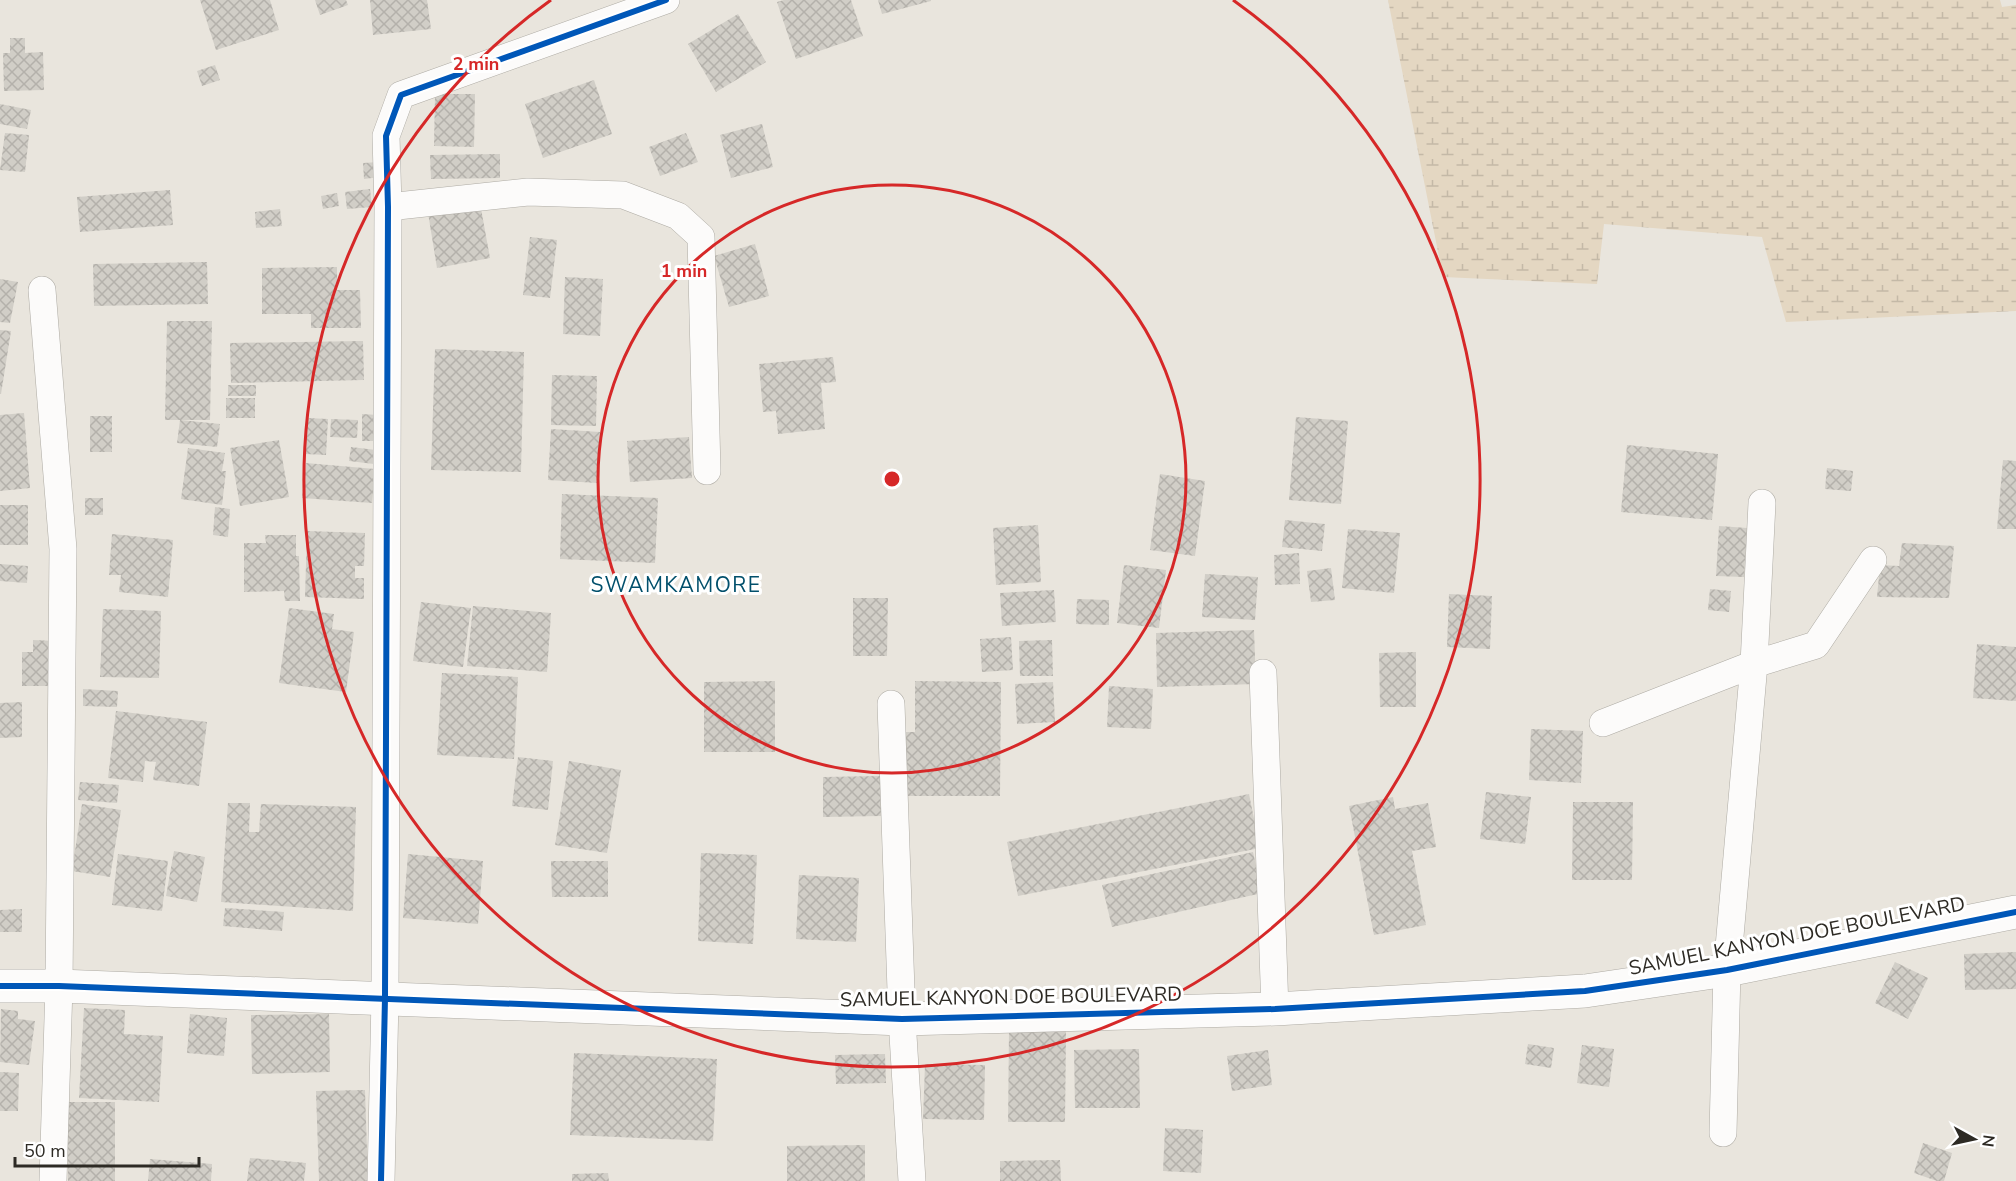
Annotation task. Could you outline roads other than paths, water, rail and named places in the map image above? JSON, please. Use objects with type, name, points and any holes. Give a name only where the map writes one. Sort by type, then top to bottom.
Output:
[{"type":"street","points":[[381,1181],[385,998],[388,207],[386,136],[401,95],[666,0]]},
{"type":"street","points":[[388,207],[528,192],[623,195],[678,216],[701,237],[707,471]]},
{"type":"street","points":[[42,290],[63,549],[59,986],[53,1181]]},
{"type":"street","points":[[1723,1133],[1727,970],[1754,664],[1762,503]]},
{"type":"street","points":[[1603,723],[1754,664],[1816,645],[1872,560]]},
{"type":"street","points":[[1263,673],[1275,1009]]},
{"type":"street","points":[[891,704],[902,1019],[912,1181]]},
{"type":"street","name":"SAMUEL KANYON DOE BOULEVARD","points":[[0,986],[59,986],[902,1019],[1275,1009],[1585,991],[1727,970],[2016,912]]},
{"type":"district","name":"SWAMKAMORE","points":[[676,585]]}]
